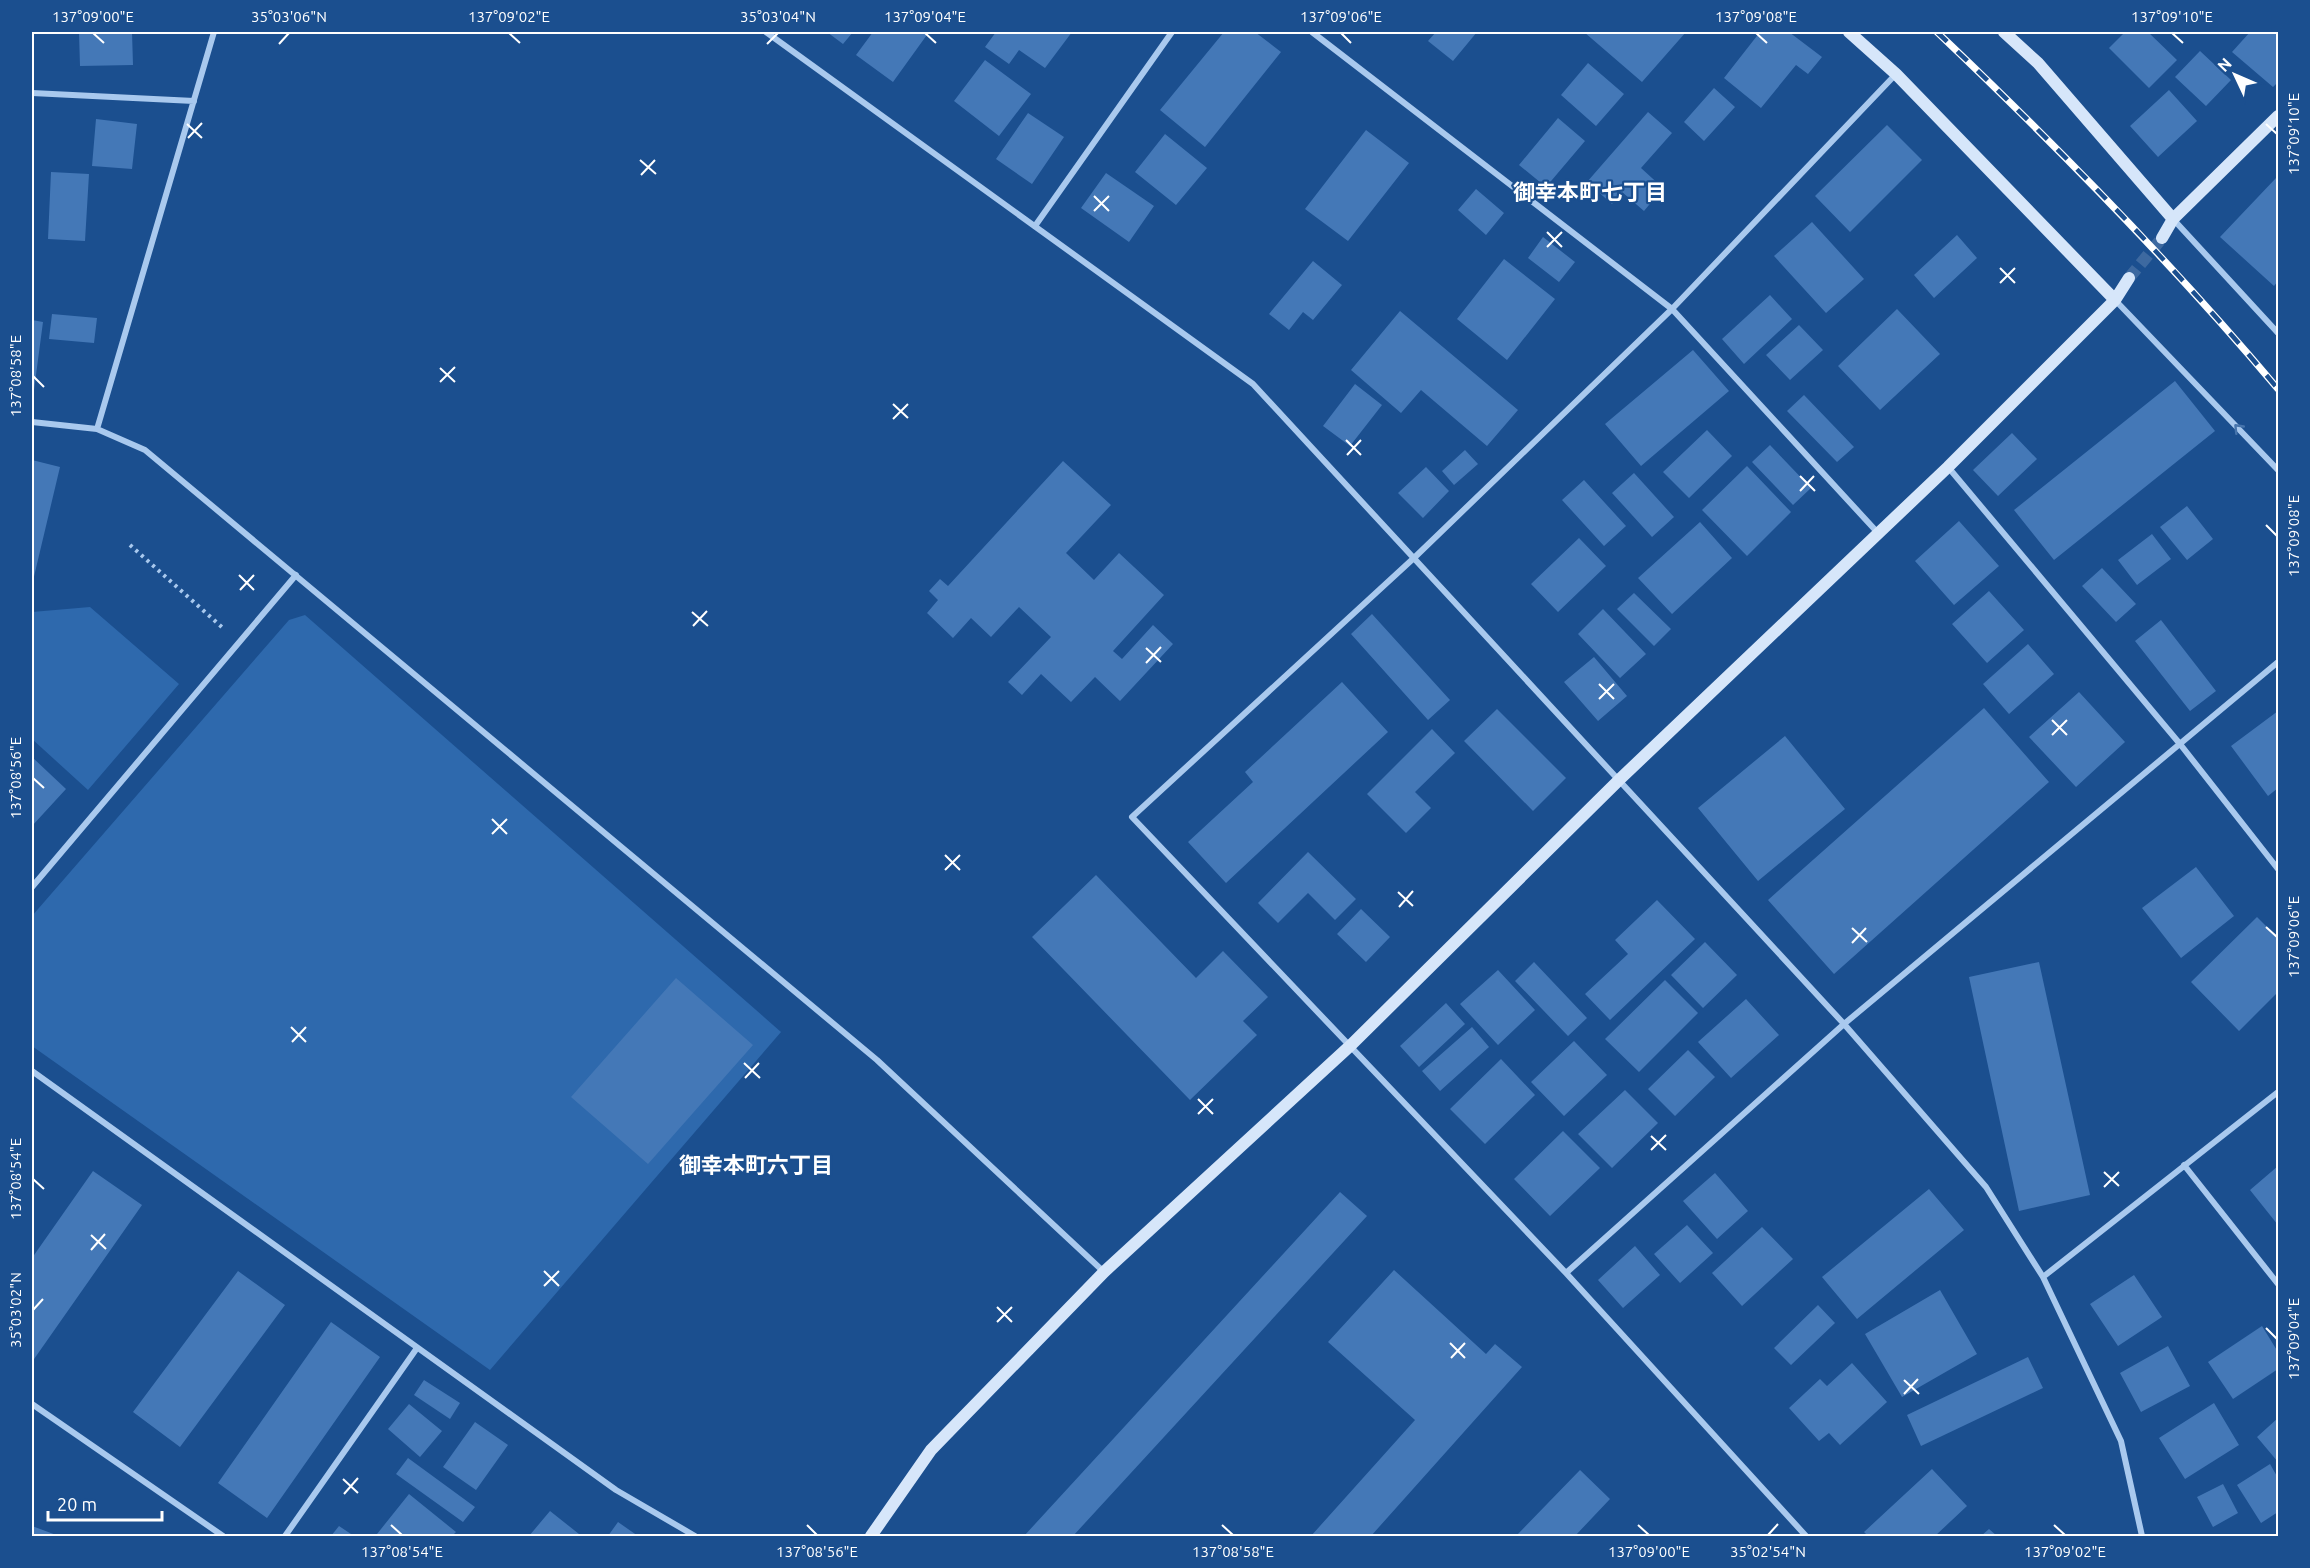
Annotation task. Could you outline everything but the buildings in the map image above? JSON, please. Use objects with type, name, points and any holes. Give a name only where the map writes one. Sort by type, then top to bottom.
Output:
[{"type":"street","points":[[97,429],[214,32]]},
{"type":"street","points":[[1035,226],[1172,32]]},
{"type":"street","points":[[1312,32],[1672,309],[1878,533]]},
{"type":"street","points":[[1849,32],[1896,74],[2278,470]]},
{"type":"street","points":[[2004,32],[2038,63],[2173,219],[2278,333]]},
{"type":"street","points":[[771,33],[1253,384],[1844,1024],[1986,1187],[2043,1277],[2121,1441],[2142,1536]]},
{"type":"street","points":[[1806,1536],[1566,1273],[1132,817],[1415,557],[1672,309],[1896,74]]},
{"type":"street","points":[[32,93],[194,100]]},
{"type":"street","points":[[2162,238],[2173,219],[2278,116]]},
{"type":"street","points":[[871,1536],[931,1450],[1104,1272],[1351,1045],[1620,779],[1948,467],[2115,300],[2129,279]]},
{"type":"street","points":[[32,422],[97,429],[145,450],[877,1060],[1104,1272]]},
{"type":"street","points":[[1948,467],[2180,744],[2278,869]]},
{"type":"street","points":[[32,887],[296,575]]},
{"type":"street","points":[[1566,1273],[1844,1024],[2278,662]]},
{"type":"street","points":[[32,1071],[616,1490],[695,1536]]},
{"type":"street","points":[[2043,1277],[2278,1092]]},
{"type":"street","points":[[2184,1165],[2278,1284]]},
{"type":"street","points":[[285,1536],[417,1348]]},
{"type":"street","points":[[32,1404],[223,1536]]},
{"type":"path","points":[[130,545],[239,642]]},
{"type":"shaded area","points":[[90,607],[179,684],[88,790],[32,739],[32,612]]},
{"type":"shaded area","points":[[305,615],[781,1032],[490,1370],[32,1046],[32,916],[289,620]]},
{"type":"tunnel","points":[[2129,278],[2162,238]]},
{"type":"railway","points":[[1937,32],[2026,118],[2155,250],[2278,389]]},
{"type":"district","name":"御幸本町七丁目","points":[[1590,192]]},
{"type":"district","name":"御幸本町六丁目","points":[[756,1165]]}]
